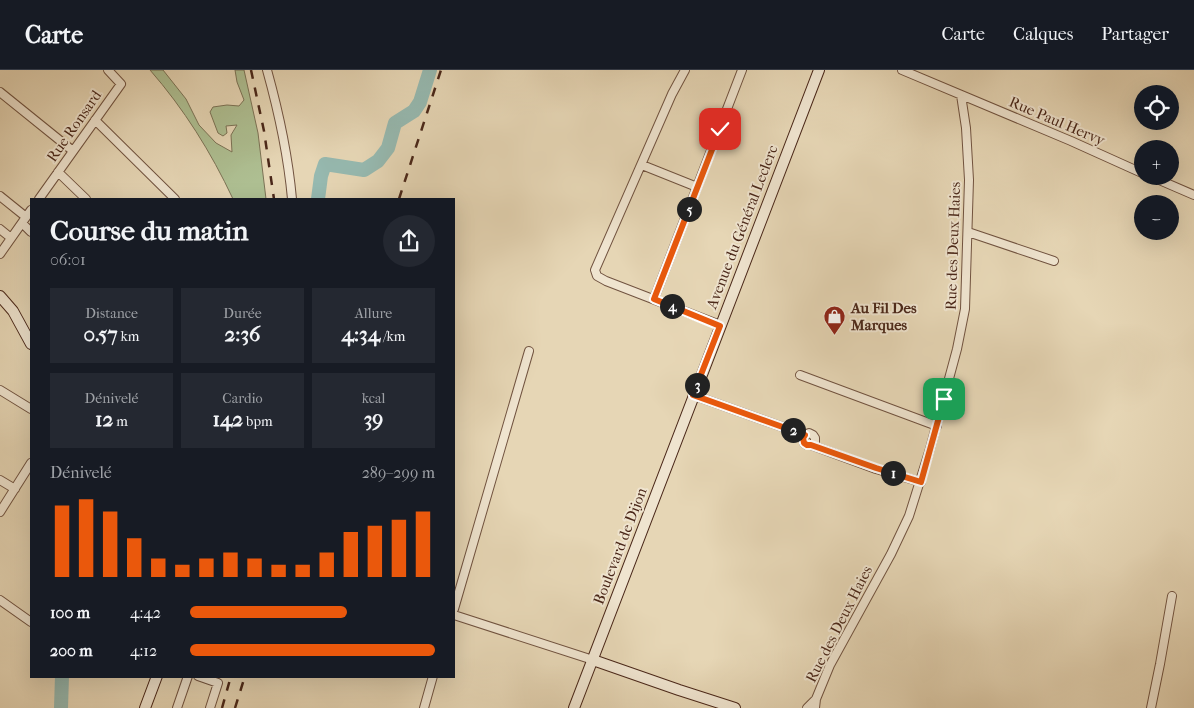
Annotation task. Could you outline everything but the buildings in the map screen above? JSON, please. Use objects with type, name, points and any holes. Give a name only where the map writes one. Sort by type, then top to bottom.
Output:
[{"type":"main road","name":"Avenue du Général Leclerc","points":[[693,395],[819,70]]},
{"type":"main road","points":[[0,296],[13,311],[30,342]]},
{"type":"main road","name":"Boulevard de Dijon","points":[[574,708],[693,395]]},
{"type":"main road","points":[[593,660],[735,708]]},
{"type":"main road","points":[[145,708],[156,678]]},
{"type":"main road","points":[[149,708],[152,702],[151,695]]},
{"type":"street","name":"Rue Ronsard","points":[[40,198],[121,84],[108,70]]},
{"type":"street","points":[[267,70],[279,112],[289,166],[292,198]]},
{"type":"street","points":[[685,70],[672,94],[595,270],[597,276],[606,281],[720,326]]},
{"type":"street","points":[[654,299],[742,70]]},
{"type":"street","name":"Rue Paul Hervy","points":[[902,70],[1134,169]]},
{"type":"street","points":[[0,92],[73,151]]},
{"type":"street","name":"Rue des Deux Haies","points":[[816,708],[816,699],[830,665],[909,516],[921,482],[957,349],[965,309],[969,180],[966,128],[961,96]]},
{"type":"street","points":[[95,120],[174,198]]},
{"type":"street","points":[[642,165],[697,188]]},
{"type":"street","points":[[58,172],[85,198]]},
{"type":"street","points":[[1171,185],[1194,195]]},
{"type":"street","points":[[0,196],[24,220],[30,230]]},
{"type":"street","points":[[0,254],[30,211]]},
{"type":"street","points":[[0,229],[11,238]]},
{"type":"street","points":[[968,232],[1054,261]]},
{"type":"street","points":[[455,606],[529,351]]},
{"type":"street","points":[[800,375],[937,426]]},
{"type":"street","points":[[0,390],[30,408]]},
{"type":"street","points":[[693,395],[805,435],[803,438],[804,443],[807,445],[921,482]]},
{"type":"street","points":[[24,404],[30,399]]},
{"type":"street","points":[[0,512],[30,465]]},
{"type":"street","points":[[0,480],[15,489]]},
{"type":"street","points":[[1151,708],[1172,596]]},
{"type":"street","points":[[0,600],[30,621]]},
{"type":"street","points":[[455,615],[593,660]]},
{"type":"street","points":[[177,708],[187,678]]},
{"type":"street","points":[[203,678],[218,684],[210,708]]},
{"type":"street","points":[[424,708],[433,678]]},
{"type":"street","name":"Rue des Deux Haies","points":[[807,708],[816,699]]},
{"type":"green space","points":[[150,70],[163,70],[186,99],[199,125],[216,143],[232,152],[231,135],[237,125],[226,126],[227,133],[223,136],[218,133],[210,112],[213,107],[239,106],[244,100],[237,82],[235,70],[244,70],[258,133],[266,198],[232,198],[216,165],[174,100]]},
{"type":"waterway","points":[[318,198],[321,176],[325,164],[364,170],[378,161],[388,148],[395,123],[414,111],[420,102],[430,70]]},
{"type":"waterway","points":[[61,708],[62,678]]},
{"type":"railway","points":[[251,70],[264,131],[274,198]]},
{"type":"railway","points":[[399,198],[441,70]]},
{"type":"railway","points":[[222,708],[230,678]]},
{"type":"railway","points":[[235,708],[244,678]]},
{"type":"place","name":"Au Fil Des Marques","points":[[835,336]]},
{"type":"route","points":[[720,129],[654,299],[720,326],[693,395],[805,435],[803,438],[804,443],[807,445],[921,482],[944,399]]}]
